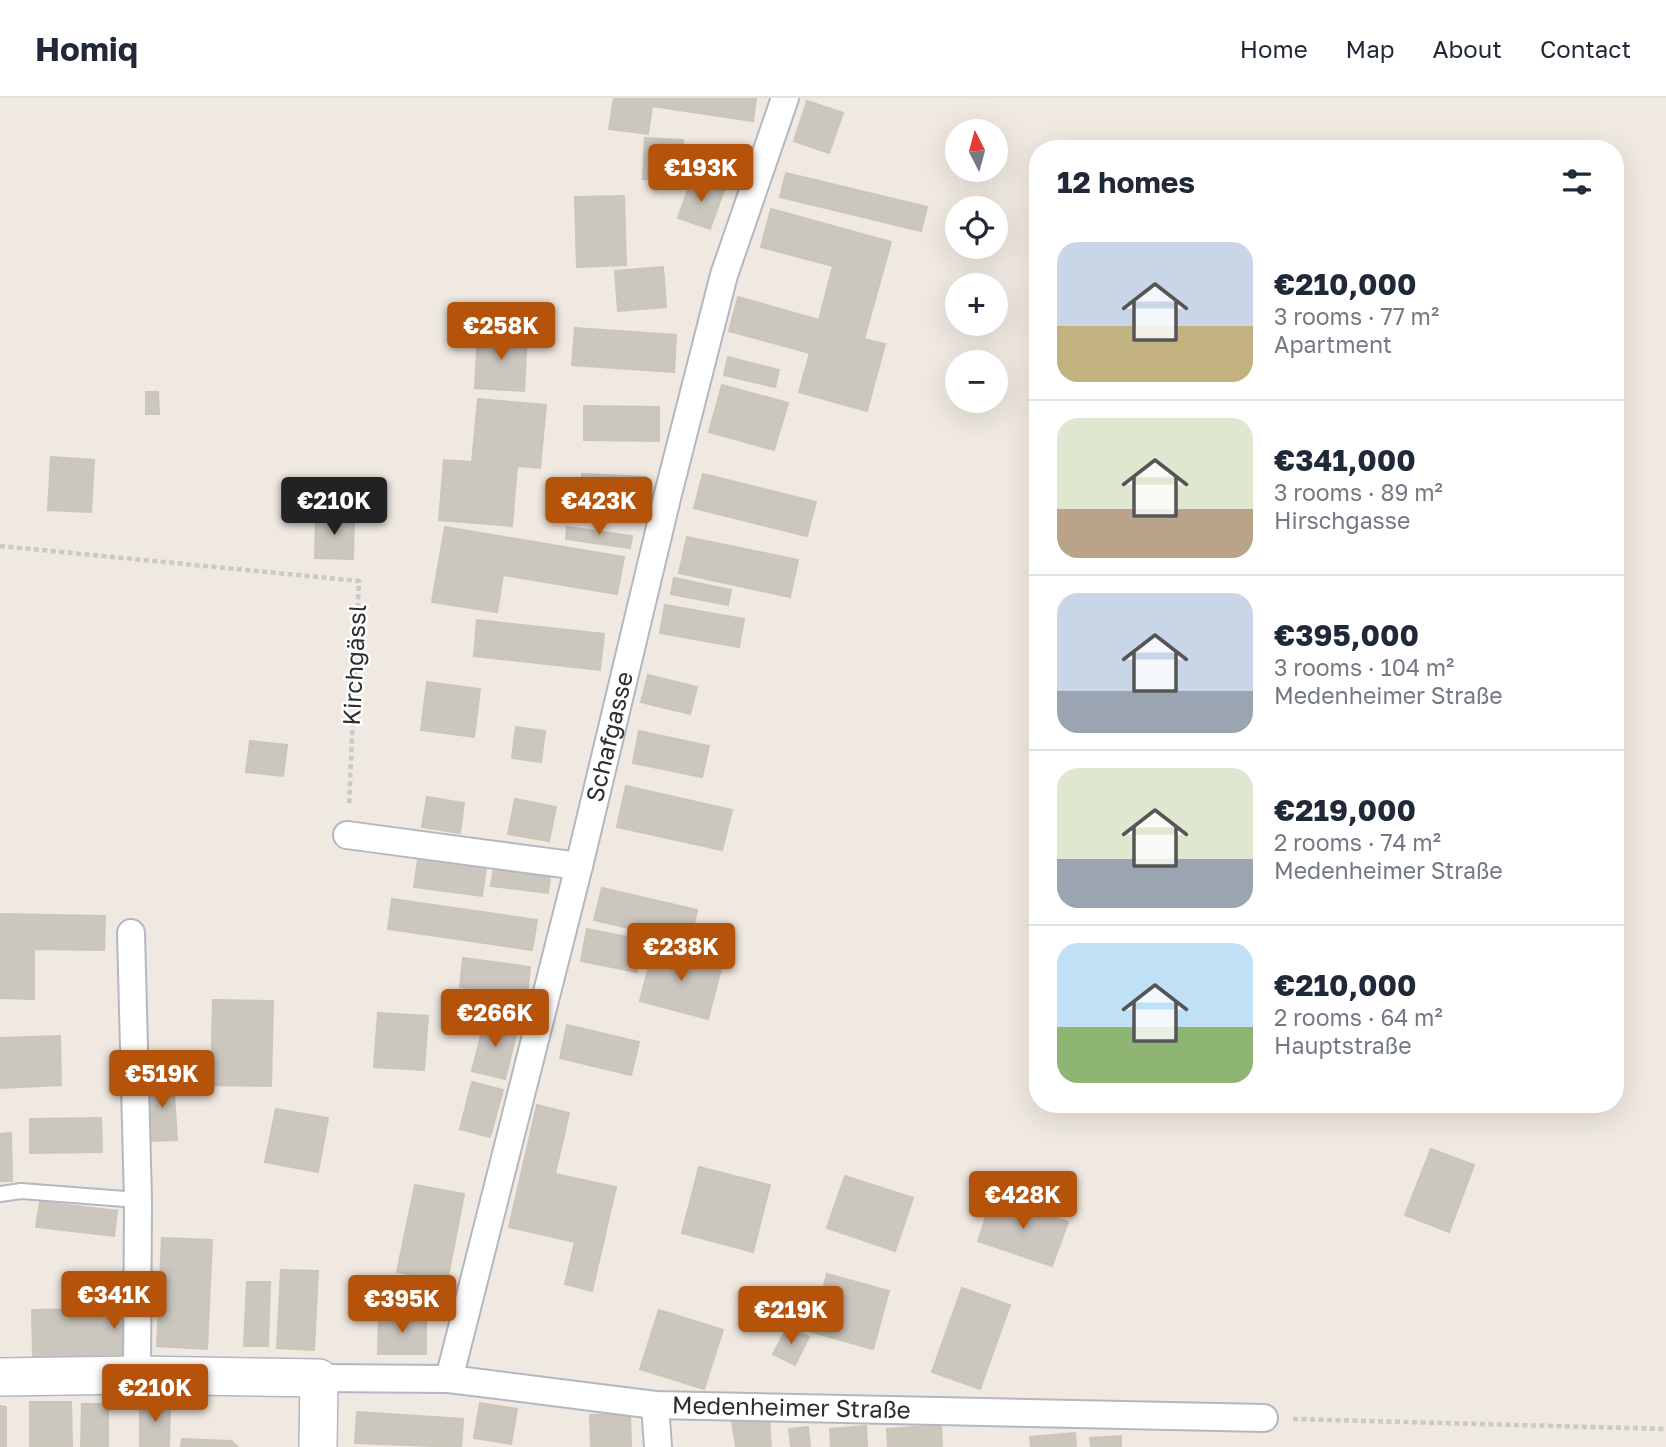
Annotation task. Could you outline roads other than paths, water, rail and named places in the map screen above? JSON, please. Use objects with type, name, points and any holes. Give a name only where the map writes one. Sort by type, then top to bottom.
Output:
[{"type":"main road","points":[[0,1377],[137,1375],[319,1378],[318,1447]]},
{"type":"street","name":"Schafgasse","points":[[449,1380],[724,275],[785,98]]},
{"type":"street","points":[[347,835],[579,866]]},
{"type":"street","points":[[131,933],[138,1200],[137,1375]]},
{"type":"street","name":"Medenheimer Straße","points":[[319,1378],[449,1380],[654,1405],[1264,1418]]},
{"type":"street","points":[[654,1405],[658,1447]]},
{"type":"lane","points":[[0,1194],[21,1191],[138,1200]]}]
